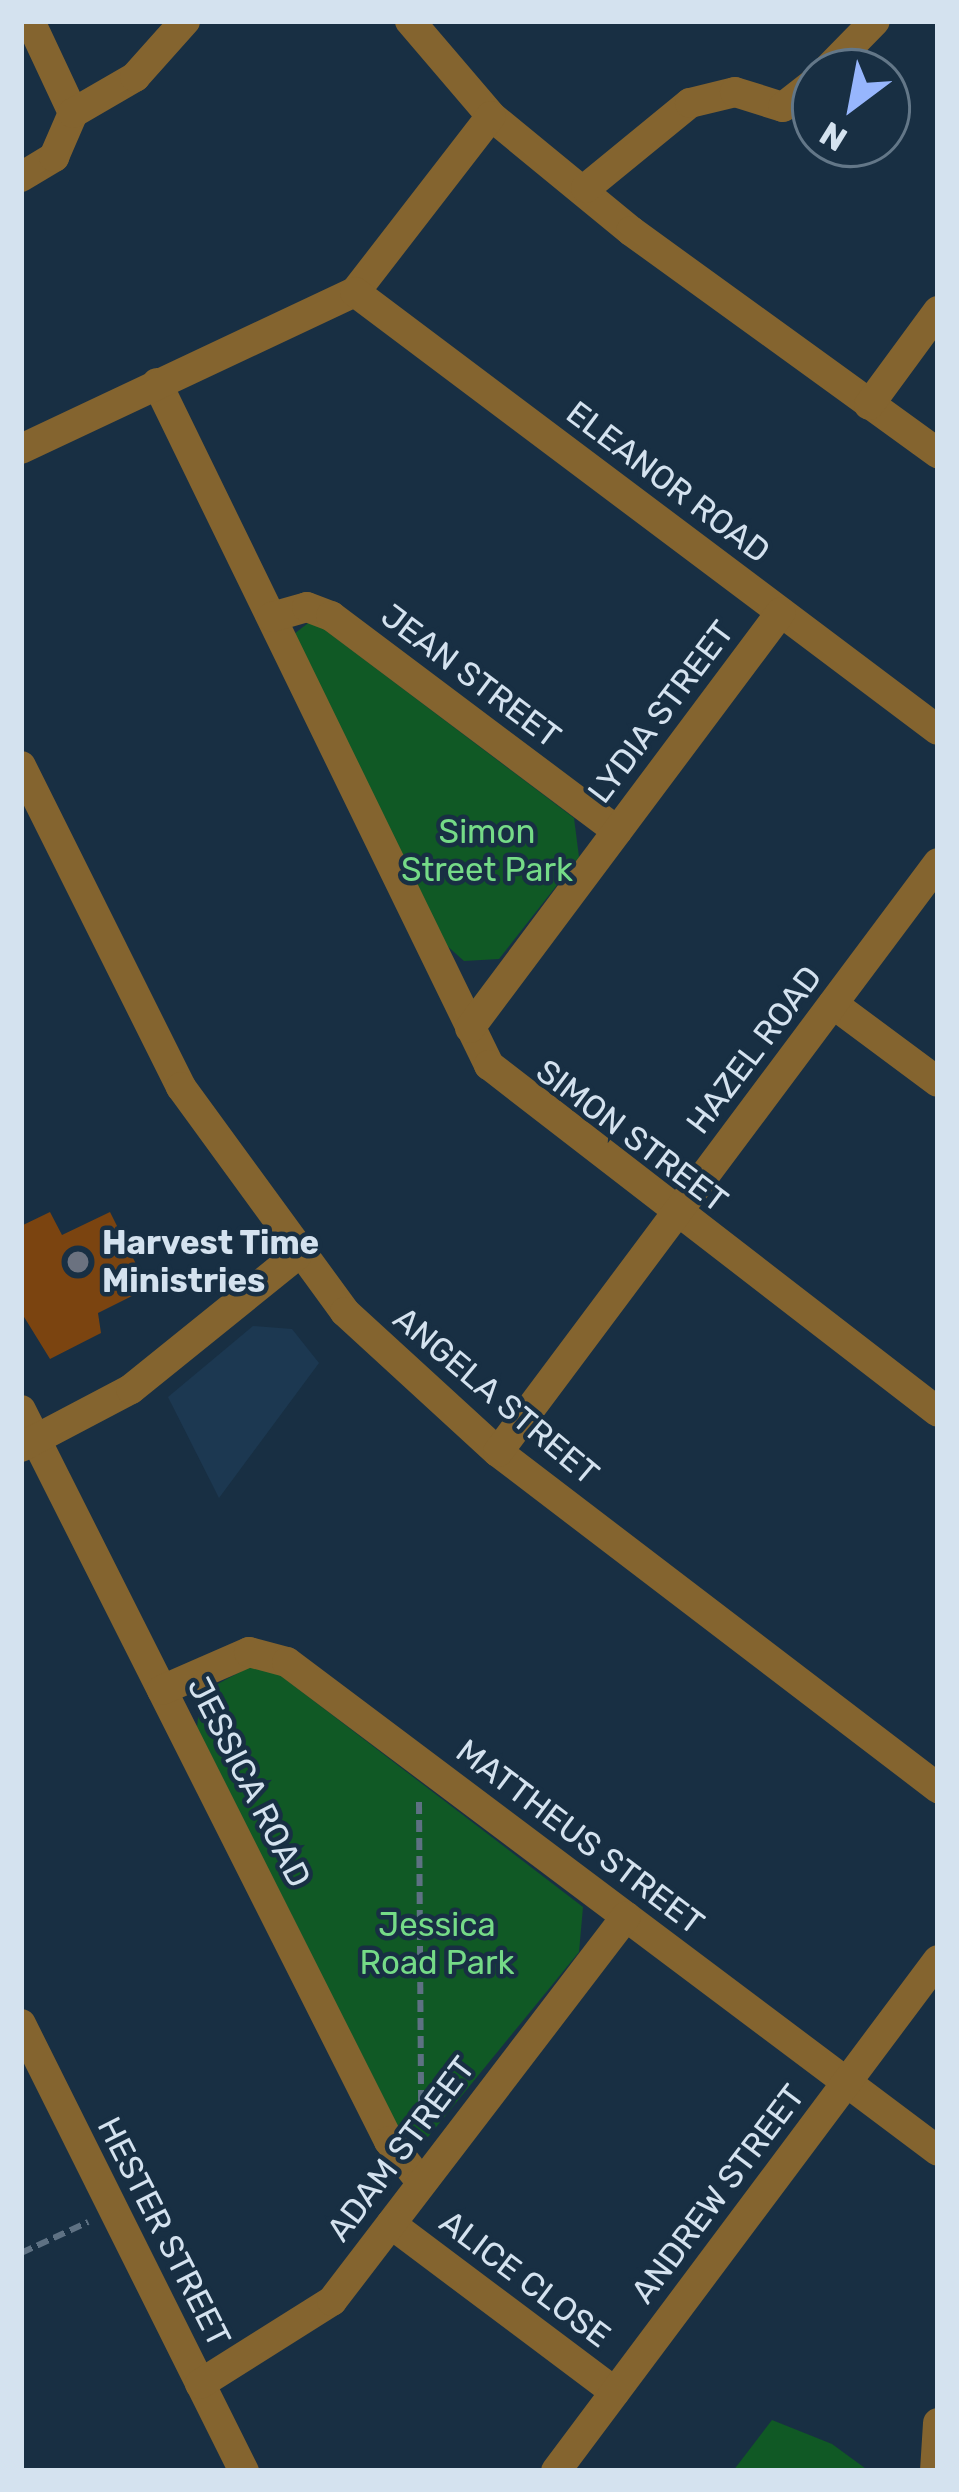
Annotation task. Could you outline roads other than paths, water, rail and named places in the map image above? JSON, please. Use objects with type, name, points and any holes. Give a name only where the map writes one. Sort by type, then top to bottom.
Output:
[{"type":"street","points":[[30,21],[73,113]]},
{"type":"street","points":[[21,177],[54,157],[73,113],[135,77],[185,21]]},
{"type":"street","points":[[410,21],[491,116],[938,453]]},
{"type":"street","points":[[848,48],[875,21]]},
{"type":"street","points":[[586,188],[690,103],[735,92],[784,107],[791,101]]},
{"type":"street","points":[[21,449],[355,292],[491,116]]},
{"type":"street","name":"ELEANOR ROAD","points":[[355,292],[938,730]]},
{"type":"street","points":[[869,405],[938,310]]},
{"type":"street","name":"SIMON STREET","points":[[157,383],[470,1028],[513,1094],[938,1412]]},
{"type":"street","name":"JEAN STREET","points":[[272,617],[307,607],[331,616],[617,831]]},
{"type":"street","name":"LYDIA STREET","points":[[470,1028],[781,612]]},
{"type":"street","name":"ANGELA STREET","points":[[21,766],[181,1087],[297,1255],[400,1370],[498,1452],[938,1788]]},
{"type":"street","name":"HAZEL ROAD","points":[[498,1452],[938,863]]},
{"type":"street","points":[[833,1004],[938,1082]]},
{"type":"street","points":[[29,1443],[143,1381],[297,1255]]},
{"type":"street","name":"JESSICA ROAD","points":[[21,1410],[29,1443],[162,1690],[389,2140],[421,2182]]},
{"type":"street","name":"MATTHEUS STREET","points":[[162,1690],[235,1655],[267,1652],[938,2151]]},
{"type":"street","name":"ADAM STREET","points":[[200,2384],[319,2315],[626,1917]]},
{"type":"street","name":"ANDREW STREET","points":[[556,2471],[938,1960]]},
{"type":"street","name":"HESTER STREET","points":[[21,2024],[244,2471]]},
{"type":"street","name":"ALICE CLOSE","points":[[391,2224],[615,2392]]},
{"type":"street","points":[[935,2471],[938,2423]]},
{"type":"place","name":"Harvest Time Ministries","points":[[78,1262]]},
{"type":"park label","name":"Simon Street Park","points":[[487,851]]},
{"type":"park label","name":"Jessica Road Park","points":[[437,1944]]}]
